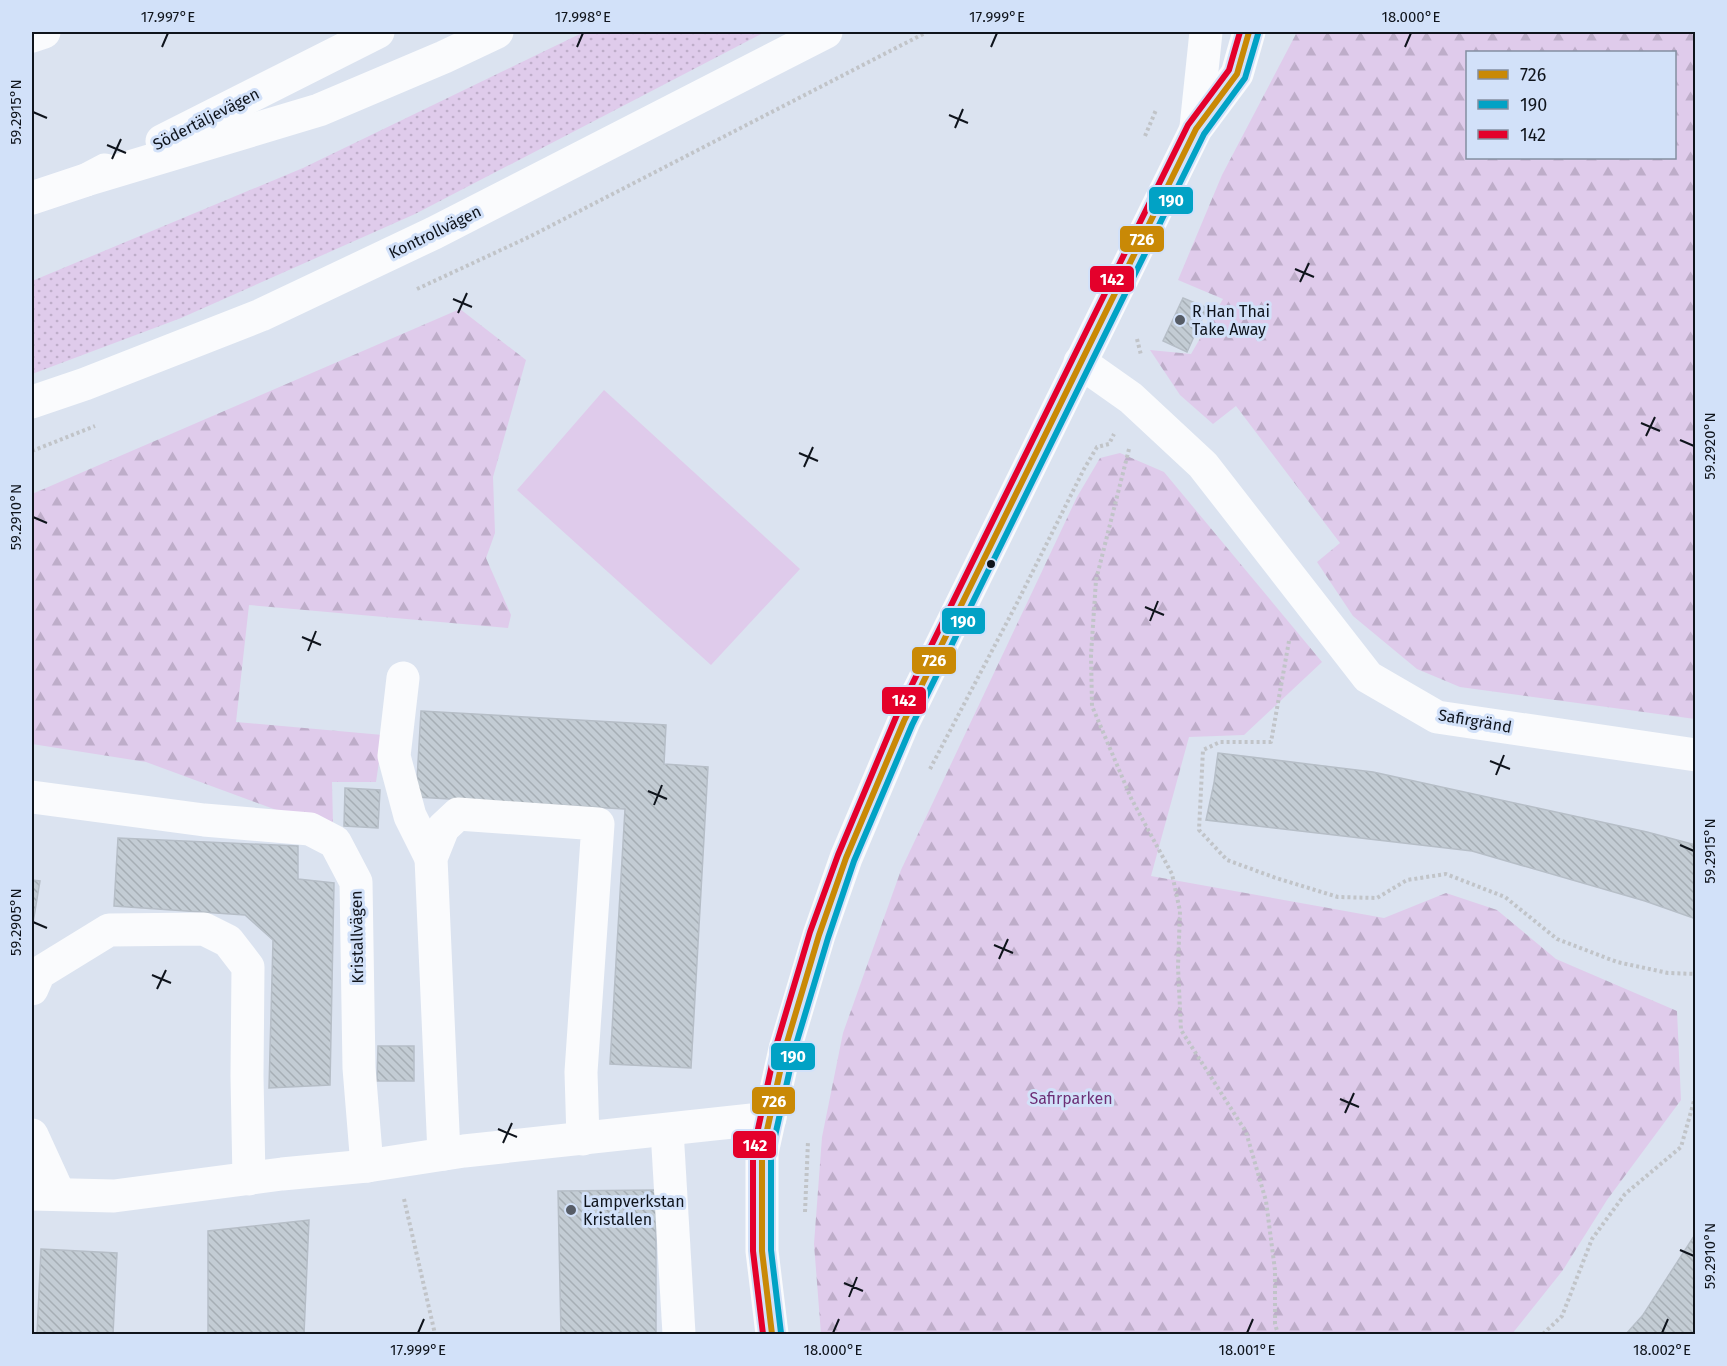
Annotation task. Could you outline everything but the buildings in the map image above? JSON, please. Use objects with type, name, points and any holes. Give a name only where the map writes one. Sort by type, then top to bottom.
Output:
[{"type":"main road","points":[[32,36],[44,32]]},
{"type":"main road","name":"Södertäljevägen","points":[[32,198],[86,180],[378,32]]},
{"type":"main road","points":[[86,180],[319,110],[497,32]]},
{"type":"main road","name":"Kontrollvägen","points":[[32,402],[85,384],[261,315],[434,233],[826,32]]},
{"type":"main road","points":[[1196,129],[1206,32]]},
{"type":"main road","points":[[772,1335],[762,1251],[762,1153],[785,1049],[819,935],[846,858],[904,721],[1196,129],[1237,74],[1249,32]]},
{"type":"main road","name":"Safirgränd","points":[[1080,362],[1131,398],[1203,465],[1368,677],[1437,717],[1695,755]]},
{"type":"main road","points":[[403,678],[394,756],[410,816],[431,858]]},
{"type":"main road","name":"Kristallvägen","points":[[32,797],[204,820],[310,829],[335,843],[356,882],[359,1068],[367,1166]]},
{"type":"main road","points":[[444,1154],[431,858],[442,828],[458,814],[598,824],[581,1072],[583,1139]]},
{"type":"main road","points":[[32,989],[39,973],[109,930],[204,929],[228,941],[248,967],[249,1179]]},
{"type":"main road","points":[[32,1135],[45,1194],[114,1196],[367,1166],[444,1154],[770,1118]]},
{"type":"main road","points":[[667,1130],[679,1335]]},
{"type":"path","points":[[927,775],[1076,484],[1097,447],[1109,444],[1131,398],[1143,360],[1137,335]]},
{"type":"path","points":[[1129,447],[1096,580],[1091,655],[1092,706],[1131,798],[1172,874],[1180,911],[1178,967],[1180,1030],[1246,1132],[1266,1201],[1275,1270],[1275,1324],[1278,1335]]},
{"type":"path","points":[[1309,600],[1289,639],[1271,742],[1220,742],[1203,750],[1199,830],[1227,860],[1338,897],[1377,898],[1407,880],[1446,874],[1506,897],[1557,939],[1617,962],[1668,973],[1695,974]]},
{"type":"path","points":[[1543,1335],[1562,1316],[1592,1239],[1605,1221],[1625,1194],[1681,1147],[1695,1094]]},
{"type":"path","points":[[805,1221],[810,1131]]},
{"type":"path","points":[[367,1166],[399,1182],[435,1335]]},
{"type":"green space","points":[[584,32],[765,32],[415,214],[181,318],[32,374],[32,281],[303,168]]},
{"type":"green space","points":[[1297,32],[1695,32],[1695,719],[1460,687],[1417,669],[1353,616],[1317,562],[1340,543],[1236,406],[1213,424],[1180,395],[1150,350],[1191,354],[1223,299],[1178,280],[1222,175]]},
{"type":"green space","points":[[460,309],[526,360],[493,477],[495,533],[486,558],[511,615],[508,628],[249,605],[236,722],[383,735],[376,782],[332,782],[333,824],[304,820],[146,762],[32,744],[32,494]]},
{"type":"green space","points":[[604,390],[800,569],[711,665],[517,490]]},
{"type":"green space","name":"Safirparken","points":[[1120,453],[1164,472],[1322,662],[1244,735],[1189,737],[1151,876],[1384,918],[1446,893],[1497,910],[1556,959],[1677,1011],[1681,1100],[1607,1200],[1563,1270],[1512,1334],[821,1334],[814,1244],[822,1137],[843,1033],[901,870],[1077,497],[1100,458]]},
{"type":"transit line","name":"142","points":[[763,1334],[753,1251],[753,1152],[776,1046],[810,932],[838,855],[896,717],[1188,125],[1229,70],[1240,32]]},
{"type":"transit line","name":"726","points":[[772,1334],[762,1251],[762,1153],[785,1049],[819,935],[846,858],[904,721],[1196,129],[1237,74],[1249,32]]},
{"type":"transit line","name":"190","points":[[781,1333],[771,1250],[771,1154],[794,1051],[854,861],[912,725],[1204,134],[1245,78],[1258,34]]},
{"type":"place","name":"R Han Thai Take Away","points":[[1180,320]]},
{"type":"place","name":"Lampverkstan Kristallen","points":[[571,1210]]}]
